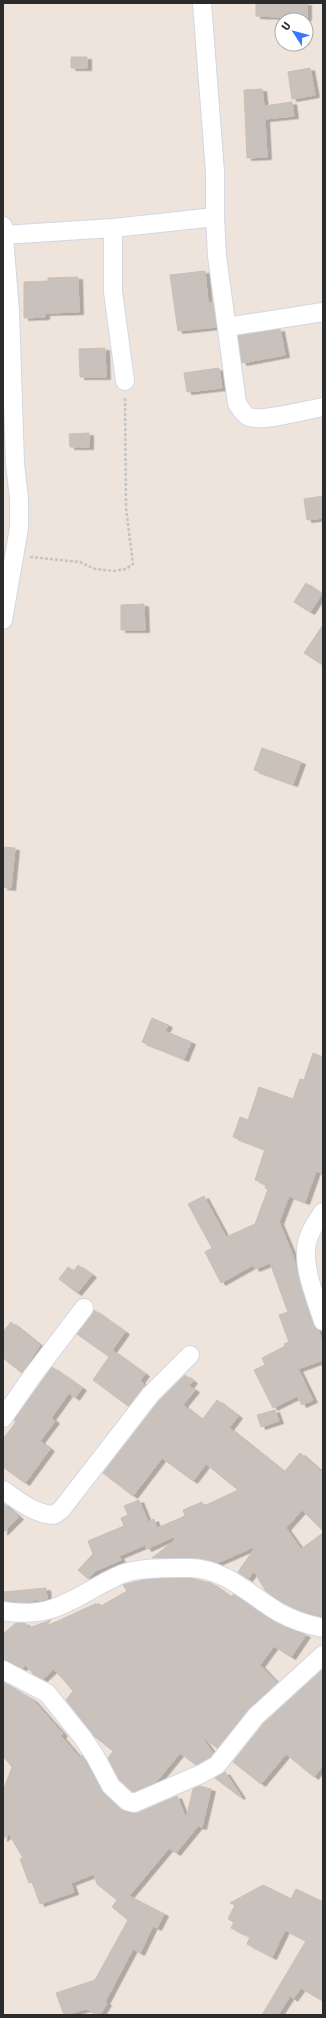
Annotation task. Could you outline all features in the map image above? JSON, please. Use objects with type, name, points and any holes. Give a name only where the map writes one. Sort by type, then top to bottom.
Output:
[{"type":"street","points":[[202,3],[216,172],[215,217],[217,256],[237,403],[243,413],[260,418],[323,407]]},
{"type":"street","points":[[4,235],[113,228],[215,217]]},
{"type":"street","points":[[3,226],[10,311],[7,348],[15,464],[19,498],[19,528],[3,620]]},
{"type":"street","points":[[113,228],[113,292],[125,381]]},
{"type":"street","points":[[227,327],[323,312]]},
{"type":"street","points":[[323,1212],[307,1241],[307,1268],[323,1321]]},
{"type":"street","points":[[3,1418],[32,1375],[84,1308]]},
{"type":"street","points":[[3,1490],[38,1512],[54,1515],[61,1510],[151,1394],[190,1355]]},
{"type":"street","points":[[3,1612],[26,1614],[42,1612],[66,1604],[123,1574],[158,1568],[194,1568],[215,1573],[245,1588],[280,1612],[311,1626],[323,1628]]},
{"type":"street","points":[[3,1670],[47,1693],[83,1738],[95,1756],[111,1786],[127,1801],[134,1803],[201,1774],[217,1765],[256,1716],[323,1655]]},
{"type":"path","points":[[14,555],[80,562],[95,569],[114,571],[126,569],[133,564],[126,508],[125,381]]},
{"type":"building","points":[[256,3],[307,3],[307,12],[274,12],[274,17],[256,16]]},
{"type":"building","points":[[71,57],[87,57],[87,68],[71,68]]},
{"type":"building","points":[[310,68],[315,95],[292,99],[288,72]]},
{"type":"building","points":[[262,89],[264,106],[292,102],[294,116],[265,119],[267,157],[247,158],[244,90]]},
{"type":"building","points":[[205,271],[208,303],[213,302],[216,327],[178,331],[170,275]]},
{"type":"building","points":[[78,277],[79,312],[45,313],[45,317],[24,318],[24,282],[48,281],[48,278]]},
{"type":"building","points":[[280,329],[285,355],[242,363],[238,336]]},
{"type":"building","points":[[105,348],[106,377],[80,377],[79,349]]},
{"type":"building","points":[[219,368],[222,388],[187,392],[184,373]]},
{"type":"building","points":[[89,433],[89,447],[70,447],[69,434]]},
{"type":"building","points":[[323,496],[323,518],[307,520],[304,499]]},
{"type":"building","points":[[306,583],[322,594],[310,612],[294,602]]},
{"type":"building","points":[[144,604],[145,630],[121,630],[121,605]]},
{"type":"building","points":[[323,625],[323,665],[304,653]]},
{"type":"building","points":[[262,748],[301,762],[293,784],[254,770]]},
{"type":"building","points":[[3,847],[15,848],[11,888],[3,887]]},
{"type":"building","points":[[152,1018],[168,1025],[165,1031],[191,1042],[184,1059],[142,1042]]},
{"type":"building","points":[[313,1053],[323,1057],[323,1174],[316,1171],[305,1202],[289,1196],[279,1222],[292,1253],[313,1324],[318,1330],[323,1343],[323,1360],[298,1369],[313,1400],[302,1405],[297,1396],[273,1408],[254,1370],[265,1365],[262,1358],[285,1346],[284,1344],[289,1342],[279,1315],[288,1312],[270,1263],[255,1269],[253,1265],[221,1283],[205,1252],[212,1248],[188,1204],[204,1196],[226,1237],[255,1224],[268,1189],[265,1188],[266,1184],[255,1180],[265,1149],[233,1137],[240,1117],[248,1120],[259,1087],[293,1099],[300,1079],[304,1080]]},
{"type":"building","points":[[78,1265],[92,1275],[77,1293],[59,1279],[68,1267],[74,1271]]},
{"type":"building","points":[[94,1310],[125,1332],[108,1356],[77,1334]]},
{"type":"building","points":[[11,1322],[40,1345],[22,1373],[3,1358],[3,1332]]},
{"type":"building","points":[[113,1351],[145,1374],[140,1381],[145,1385],[128,1406],[93,1380]]},
{"type":"building","points":[[52,1367],[82,1388],[75,1398],[69,1393],[51,1418],[55,1421],[40,1441],[50,1449],[25,1483],[3,1467],[3,1439],[16,1422],[14,1420]]},
{"type":"building","points":[[185,1375],[193,1381],[189,1386],[195,1390],[183,1405],[202,1420],[217,1400],[238,1416],[229,1428],[284,1472],[300,1453],[323,1473],[323,1531],[302,1510],[286,1528],[301,1549],[323,1533],[323,1617],[294,1608],[275,1598],[265,1590],[254,1571],[248,1579],[238,1572],[256,1546],[217,1563],[192,1558],[152,1558],[175,1540],[173,1537],[147,1549],[145,1545],[119,1556],[121,1560],[95,1571],[88,1579],[78,1570],[93,1554],[88,1541],[124,1526],[121,1518],[128,1515],[124,1506],[139,1500],[148,1522],[154,1519],[157,1528],[185,1516],[183,1510],[202,1502],[204,1506],[238,1490],[206,1464],[193,1481],[162,1458],[133,1496],[103,1473],[159,1401]]},
{"type":"building","points":[[275,1410],[279,1421],[261,1427],[257,1415]]},
{"type":"building","points":[[3,1503],[19,1517],[3,1533]]},
{"type":"building","points":[[190,1578],[211,1583],[231,1597],[234,1594],[275,1622],[306,1635],[291,1657],[274,1646],[260,1665],[277,1683],[248,1709],[217,1748],[201,1736],[213,1753],[210,1757],[196,1765],[180,1753],[157,1781],[133,1792],[119,1780],[108,1758],[113,1751],[94,1736],[66,1700],[73,1691],[54,1669],[43,1679],[34,1675],[26,1665],[22,1668],[3,1660],[3,1634],[16,1623],[25,1623],[29,1628],[51,1620],[45,1627],[95,1604],[100,1604],[101,1606],[127,1591],[123,1585],[126,1584],[148,1579]]},
{"type":"building","points":[[46,1588],[47,1599],[22,1602],[3,1601],[3,1592]]},
{"type":"building","points":[[323,1669],[323,1765],[314,1777],[286,1754],[261,1784],[233,1762],[264,1723]]},
{"type":"building","points":[[3,1682],[33,1700],[63,1734],[61,1736],[79,1757],[82,1755],[104,1793],[124,1811],[138,1813],[177,1796],[186,1819],[193,1789],[199,1786],[211,1789],[202,1827],[198,1826],[176,1853],[169,1848],[129,1896],[164,1914],[157,1928],[153,1926],[140,1953],[133,1949],[105,2002],[107,2003],[100,2015],[86,2009],[64,2015],[56,1993],[95,1980],[128,1920],[112,1907],[117,1900],[97,1884],[94,1874],[71,1883],[74,1892],[40,1904],[32,1882],[29,1883],[20,1859],[23,1858],[9,1834],[3,1839],[3,1791],[12,1767],[3,1756]]},
{"type":"building","points":[[225,1772],[241,1796],[240,1797],[215,1778]]},
{"type":"building","points":[[263,1885],[291,1899],[296,1889],[323,1902],[323,2001],[301,1988],[293,1999],[290,1996],[278,2015],[262,2015],[306,1941],[285,1930],[272,1957],[247,1944],[250,1937],[231,1928],[234,1922],[228,1919],[235,1905],[230,1903]]}]
